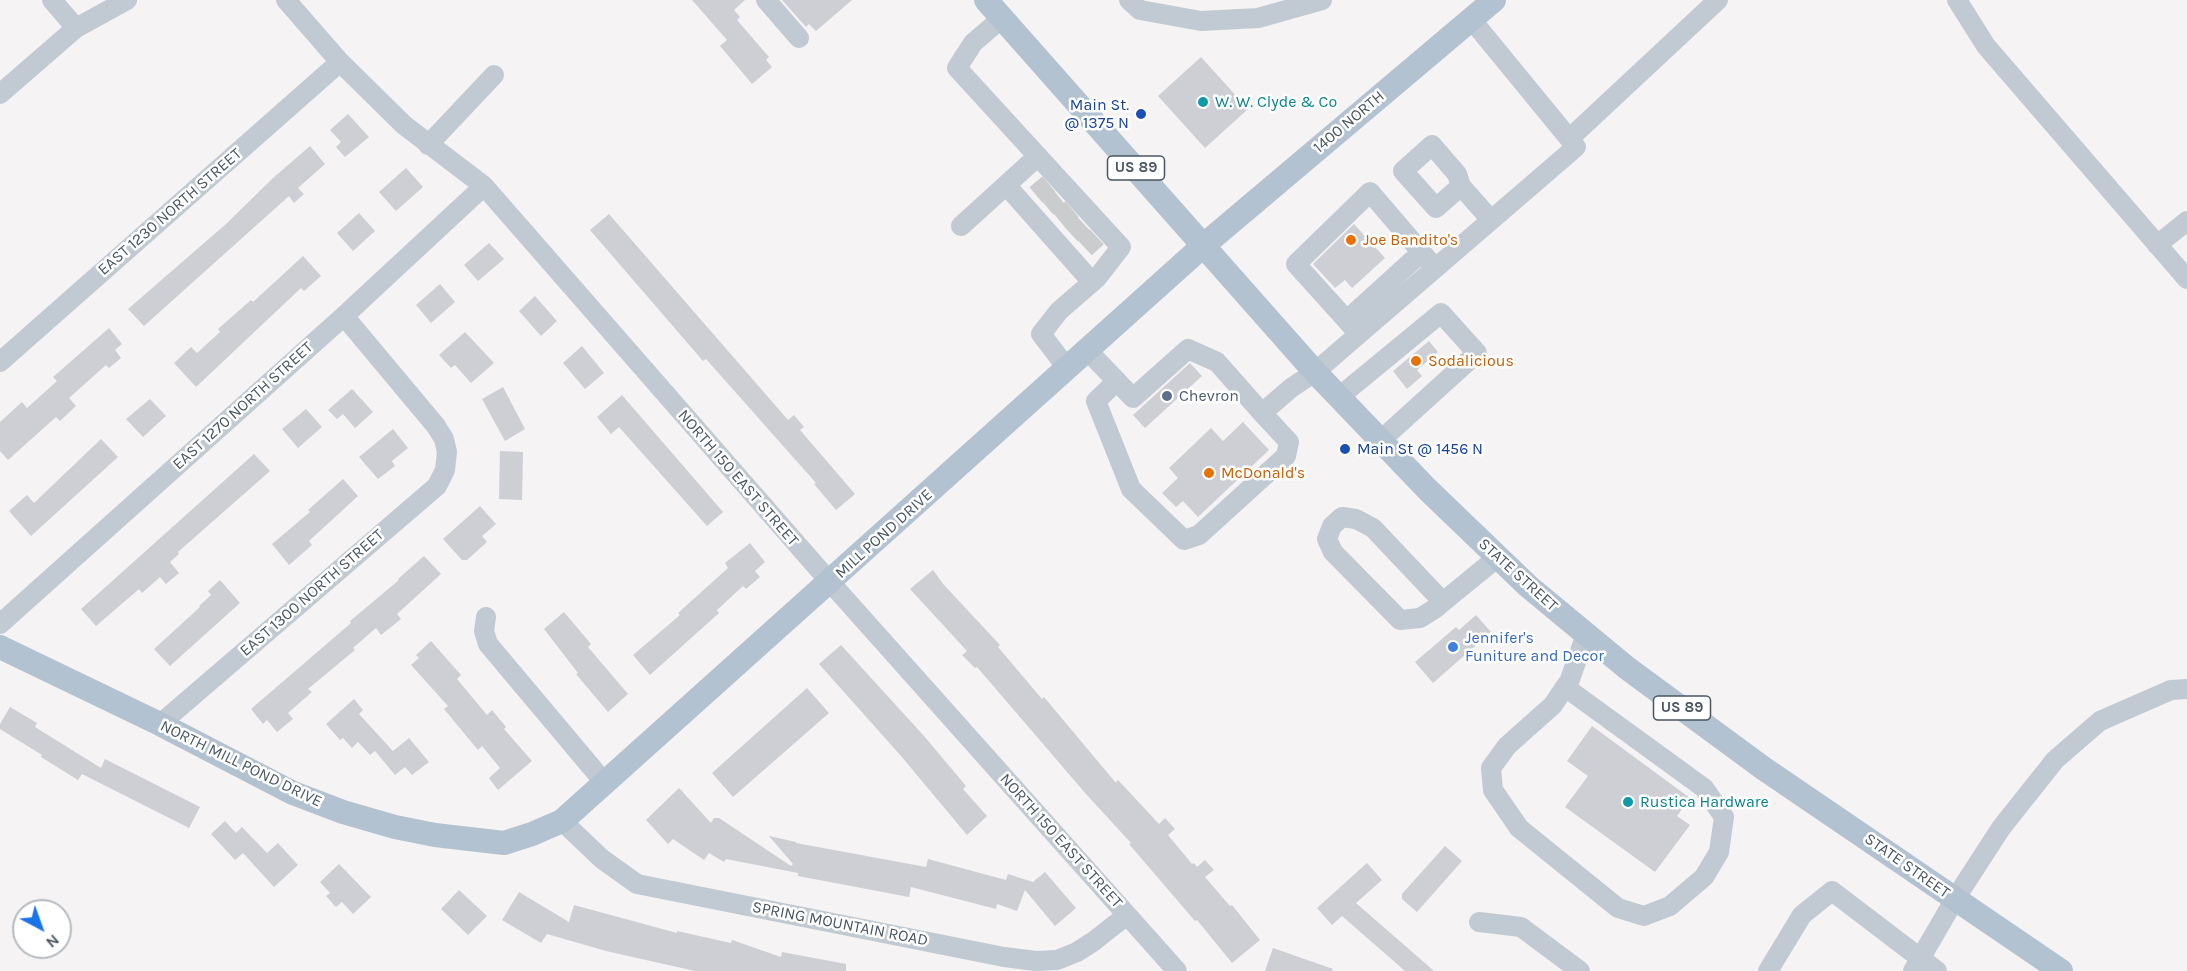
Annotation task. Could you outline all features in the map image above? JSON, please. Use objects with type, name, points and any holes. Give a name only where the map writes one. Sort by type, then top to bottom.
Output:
[{"type":"main road","name":"US 89","points":[[986,0],[1204,245]]},
{"type":"main road","name":"1400 NORTH","points":[[1204,245],[1494,0]]},
{"type":"main road","name":"MILL POND DRIVE","points":[[562,821],[1204,245]]},
{"type":"main road","name":"STATE STREET","points":[[1204,245],[1315,372],[1427,489],[1528,586],[1628,668],[1763,768],[2061,971]]},
{"type":"main road","name":"NORTH MILL POND DRIVE","points":[[0,647],[159,724],[293,793],[343,812],[435,835],[504,843],[525,837],[562,821]]},
{"type":"street","points":[[52,0],[76,28]]},
{"type":"street","points":[[0,94],[76,28],[127,0]]},
{"type":"street","name":"NORTH 150 EAST STREET","points":[[286,0],[340,62],[404,125],[484,186],[830,582],[1177,971]]},
{"type":"street","points":[[766,0],[799,38]]},
{"type":"street","points":[[1129,0],[1140,10],[1201,21],[1258,18],[1322,0]]},
{"type":"street","points":[[1570,138],[1718,0]]},
{"type":"street","points":[[1957,0],[1986,46],[2187,279]]},
{"type":"street","points":[[1002,18],[973,43],[957,68],[1038,156],[1092,282]]},
{"type":"street","points":[[1353,327],[1435,268],[1576,147],[1471,20]]},
{"type":"street","name":"EAST 1230 NORTH STREET","points":[[0,362],[340,62]]},
{"type":"street","points":[[428,145],[494,75]]},
{"type":"street","points":[[961,226],[1038,156]]},
{"type":"street","points":[[1006,185],[1121,247],[1092,282],[1059,311],[1041,333],[1067,368]]},
{"type":"street","name":"EAST 1270 NORTH STREET","points":[[0,624],[344,316],[484,186]]},
{"type":"street","points":[[1461,186],[1491,220]]},
{"type":"street","points":[[1353,327],[1296,264],[1370,192],[1435,268]]},
{"type":"street","points":[[2157,245],[2187,221]]},
{"type":"street","points":[[1262,413],[1291,388],[1315,372],[1422,252]]},
{"type":"street","points":[[1339,397],[1441,313],[1477,353],[1381,440]]},
{"type":"street","name":"EAST 1300 NORTH STREET","points":[[159,724],[437,486],[445,470],[447,452],[444,439],[436,426],[344,316]]},
{"type":"street","points":[[1087,350],[1117,381],[1133,398],[1188,349],[1217,362],[1289,442],[1286,456],[1199,535],[1184,540],[1131,489],[1096,401],[1117,381]]},
{"type":"street","points":[[1443,602],[1373,528],[1356,519],[1342,518],[1332,526],[1327,539],[1333,552],[1400,620],[1420,618],[1443,602],[1498,557]]},
{"type":"street","points":[[486,617],[484,631],[488,644],[604,782]]},
{"type":"street","points":[[1565,687],[1704,788],[1724,817],[1719,852],[1704,877],[1670,906],[1644,916],[1618,908],[1519,828],[1493,790],[1491,768],[1507,746],[1553,705],[1565,687],[1569,682],[1586,634]]},
{"type":"street","points":[[1917,965],[1955,899],[2001,828],[2055,760],[2100,721],[2171,690],[2187,689]]},
{"type":"street","name":"SPRING MOUNTAIN ROAD","points":[[562,821],[602,859],[637,884],[1004,957],[1036,961],[1057,960],[1077,952],[1127,915]]},
{"type":"street","points":[[1768,971],[1802,915],[1832,891],[1917,965],[1936,971]]},
{"type":"street","points":[[1479,922],[1521,927],[1580,971]]},
{"type":"building","points":[[692,0],[745,0],[734,10],[740,17],[737,20],[769,57],[766,60],[772,67],[752,84],[720,46],[727,40]]},
{"type":"building","points":[[782,0],[852,0],[816,31],[809,24],[806,27]]},
{"type":"building","name":"W. W. Clyde & Co","points":[[1201,57],[1248,109],[1205,148],[1158,96]]},
{"type":"building","points":[[348,114],[369,137],[345,157],[336,147],[341,142],[330,130]]},
{"type":"building","points":[[310,146],[325,164],[298,188],[304,194],[294,203],[289,196],[144,326],[128,309],[226,224]]},
{"type":"building","points":[[406,168],[423,187],[396,211],[379,192]]},
{"type":"building","points":[[359,213],[375,231],[353,251],[337,233]]},
{"type":"building","points":[[609,214],[788,420],[794,415],[804,427],[800,430],[855,494],[836,510],[814,484],[816,483],[706,359],[703,361],[590,230]]},
{"type":"building","name":"Joe Bandito's","points":[[1354,224],[1385,258],[1352,288],[1345,280],[1335,288],[1313,264]]},
{"type":"building","points":[[489,243],[504,259],[478,281],[464,265]]},
{"type":"building","points":[[303,256],[321,276],[304,291],[301,288],[196,387],[174,363],[191,347],[197,353],[220,332],[218,329],[251,300],[253,302]]},
{"type":"building","points":[[440,284],[455,302],[431,323],[416,305]]},
{"type":"building","points":[[535,296],[557,321],[541,336],[519,311]]},
{"type":"building","points":[[109,328],[122,344],[115,350],[121,358],[109,368],[106,365],[69,398],[76,406],[60,421],[56,417],[8,460],[0,451],[0,422],[22,402],[27,408],[57,381],[53,377]]},
{"type":"building","points":[[465,332],[494,363],[471,383],[455,365],[451,368],[439,355]]},
{"type":"building","name":"Sodalicious","points":[[1429,341],[1438,352],[1417,370],[1422,376],[1407,389],[1393,371]]},
{"type":"building","points":[[582,346],[604,373],[585,389],[563,363]]},
{"type":"building","name":"Chevron","points":[[1190,363],[1202,376],[1145,428],[1133,415]]},
{"type":"building","points":[[503,387],[525,429],[505,441],[482,399]]},
{"type":"building","points":[[352,389],[373,412],[355,428],[343,414],[337,419],[328,410]]},
{"type":"building","points":[[622,395],[723,512],[707,526],[619,427],[611,434],[597,417]]},
{"type":"building","points":[[150,399],[166,416],[143,437],[126,419]]},
{"type":"building","points":[[306,409],[322,427],[298,448],[282,429]]},
{"type":"building","name":"McDonald's","points":[[1243,422],[1269,450],[1198,517],[1183,501],[1176,507],[1162,493],[1178,478],[1169,468],[1211,428],[1223,441]]},
{"type":"building","points":[[393,429],[408,448],[392,461],[395,466],[378,479],[359,457]]},
{"type":"building","points":[[101,439],[118,457],[31,536],[9,511],[27,495],[34,503]]},
{"type":"building","points":[[500,451],[523,452],[522,500],[499,499]]},
{"type":"building","points":[[254,454],[270,471],[178,552],[179,554],[170,562],[179,573],[166,584],[160,577],[142,593],[139,589],[96,626],[81,609]]},
{"type":"building","points":[[343,479],[358,496],[309,541],[312,545],[289,565],[272,544],[310,512],[308,510]]},
{"type":"building","points":[[480,506],[496,524],[482,536],[487,542],[467,560],[462,560],[443,539]]},
{"type":"building","points":[[750,543],[765,562],[755,571],[760,577],[746,589],[743,586],[717,610],[719,613],[650,675],[633,655],[680,615],[678,613],[728,568],[725,563]]},
{"type":"building","points":[[424,556],[441,574],[397,614],[401,619],[381,635],[376,628],[353,648],[355,650],[308,689],[312,692],[288,713],[293,719],[277,732],[267,720],[263,724],[251,709],[351,623],[350,621]]},
{"type":"building","points":[[933,570],[1000,645],[998,647],[1042,699],[1044,697],[1116,783],[1118,780],[1159,824],[1165,818],[1175,829],[1168,835],[1192,864],[1194,863],[1197,867],[1205,860],[1214,870],[1205,877],[1230,906],[1232,905],[1260,940],[1232,963],[1129,844],[1131,843],[977,667],[975,668],[962,655],[967,651],[910,589]]},
{"type":"building","points":[[220,580],[240,603],[170,666],[154,649],[200,607],[211,595],[208,591]]},
{"type":"building","points":[[564,612],[591,644],[588,647],[628,694],[608,712],[576,674],[578,673],[544,629]]},
{"type":"building","name":"Jennifer's Funiture and Decor","points":[[1476,615],[1491,632],[1433,683],[1415,662],[1456,627],[1459,630]]},
{"type":"building","points":[[431,641],[461,675],[457,679],[487,715],[492,710],[506,727],[504,729],[532,761],[498,790],[489,778],[500,768],[482,746],[478,750],[444,709],[448,706],[411,665],[419,658],[416,655]]},
{"type":"building","points":[[841,645],[924,736],[966,786],[963,789],[987,816],[967,835],[819,664]]},
{"type":"building","points":[[807,688],[829,713],[733,797],[712,773]]},
{"type":"building","points":[[354,699],[363,710],[359,714],[393,751],[409,738],[429,762],[412,775],[405,767],[395,775],[375,751],[370,755],[358,742],[352,748],[343,738],[340,740],[326,724]]},
{"type":"building","points":[[10,707],[37,723],[35,727],[101,768],[105,759],[200,807],[189,828],[82,774],[78,780],[41,757],[42,755],[0,729],[0,724]]},
{"type":"building","name":"Rustica Hardware","points":[[1592,726],[1690,798],[1677,816],[1690,825],[1655,872],[1565,807],[1588,776],[1567,761]]},
{"type":"building","points":[[679,788],[711,823],[714,818],[719,818],[791,866],[793,864],[769,836],[926,867],[928,859],[1006,880],[1008,874],[1033,882],[1045,872],[1076,908],[1055,926],[1025,890],[1017,911],[997,904],[996,909],[911,887],[909,897],[798,876],[798,873],[726,859],[724,862],[709,853],[704,860],[673,839],[668,844],[646,820]]},
{"type":"building","points":[[225,821],[236,833],[242,827],[267,853],[278,843],[298,865],[274,887],[243,853],[235,860],[211,834]]},
{"type":"building","points":[[1445,846],[1462,861],[1417,912],[1402,899],[1402,894]]},
{"type":"building","points":[[1367,863],[1382,880],[1356,903],[1434,971],[1405,971],[1342,916],[1332,925],[1317,908]]},
{"type":"building","points":[[339,864],[371,897],[353,914],[342,902],[336,907],[326,896],[330,893],[320,882]]},
{"type":"building","points":[[459,890],[487,916],[468,935],[441,909]]},
{"type":"building","points":[[519,892],[569,922],[574,905],[677,933],[677,931],[731,943],[732,940],[781,957],[782,952],[846,964],[846,971],[695,971],[606,951],[547,934],[541,943],[502,920]]},
{"type":"building","points":[[1273,948],[1333,969],[1332,971],[1265,971]]},
{"type":"tunnel","points":[[1036,195],[1049,184]]},
{"type":"tunnel","points":[[1047,207],[1059,197]]},
{"type":"tunnel","points":[[1059,220],[1072,209]]},
{"type":"tunnel","points":[[1071,234],[1083,223]]},
{"type":"tunnel","points":[[1085,248],[1097,237]]},
{"type":"place","name":"W. W. Clyde & Co","points":[[1203,102]]},
{"type":"place","name":"Main St. @ 1375 N","points":[[1141,114]]},
{"type":"place","name":"Joe Bandito's","points":[[1351,240]]},
{"type":"place","name":"Sodalicious","points":[[1416,361]]},
{"type":"place","name":"Chevron","points":[[1167,396]]},
{"type":"place","name":"Main St @ 1456 N","points":[[1345,449]]},
{"type":"place","name":"McDonald's","points":[[1209,473]]},
{"type":"place","name":"Jennifer's Funiture and Decor","points":[[1453,647]]},
{"type":"place","name":"Rustica Hardware","points":[[1628,802]]}]
